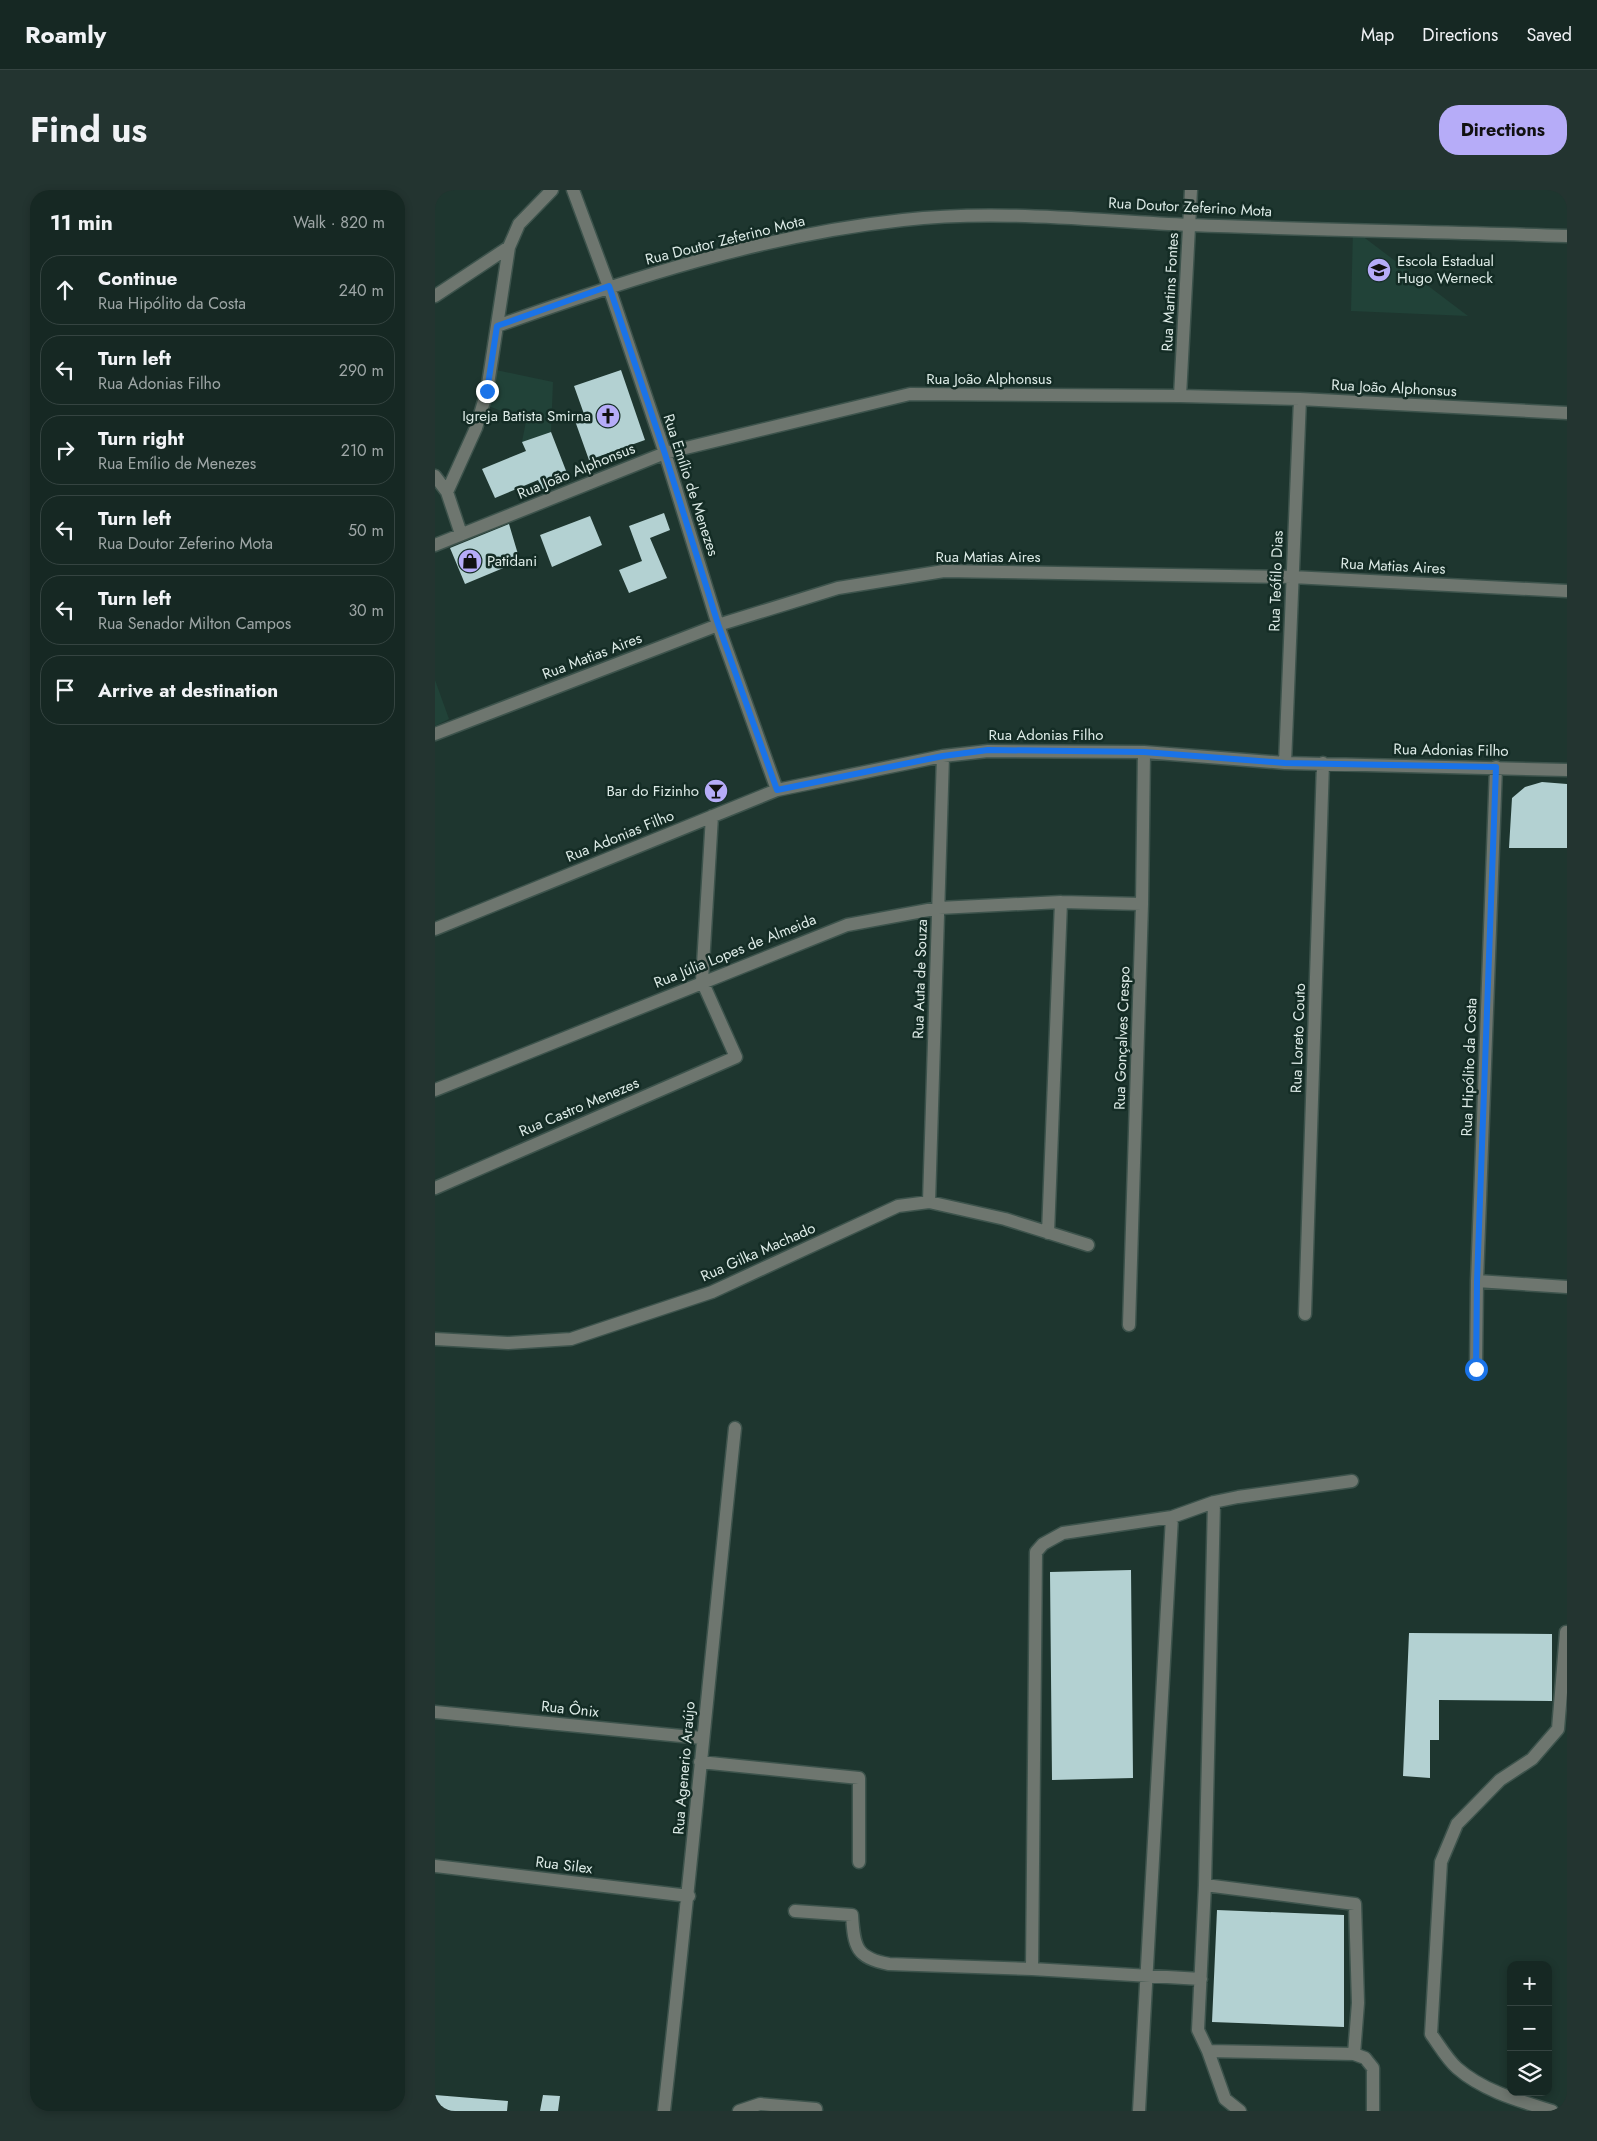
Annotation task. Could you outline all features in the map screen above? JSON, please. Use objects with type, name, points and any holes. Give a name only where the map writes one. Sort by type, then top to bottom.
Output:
[{"type":"street","points":[[447,492],[476,428],[487,391],[509,247],[519,224],[552,190]]},
{"type":"street","name":"Rua Emílio de Menezes","points":[[573,190],[609,286],[665,454],[718,624],[777,790]]},
{"type":"street","name":"Rua Martins Fontes","points":[[1180,396],[1191,190]]},
{"type":"street","name":"Rua Doutor Zeferino Mota","points":[[497,326],[609,286],[789,238],[903,220],[1010,214],[1189,224],[1567,236]]},
{"type":"street","points":[[435,296],[509,247]]},
{"type":"street","name":"Rua João Alphonsus","points":[[435,546],[665,454],[910,394],[1300,399],[1567,413]]},
{"type":"street","name":"Rua Teófilo Dias","points":[[1285,763],[1300,399]]},
{"type":"street","points":[[435,476],[447,492],[461,534]]},
{"type":"street","name":"Rua Matias Aires","points":[[435,734],[718,624],[838,588],[944,571],[1292,577],[1567,591]]},
{"type":"street","name":"Rua Adonias Filho","points":[[435,929],[777,790],[943,756],[988,750],[1144,752],[1285,763],[1567,770]]},
{"type":"street","name":"Rua Gonçalves Crespo","points":[[1129,1326],[1142,904],[1144,752]]},
{"type":"street","name":"Rua Auta de Souza","points":[[929,1202],[943,756]]},
{"type":"street","name":"Rua Loreto Couto","points":[[1305,1314],[1323,763]]},
{"type":"street","name":"Rua Hipólito da Costa","points":[[1476,1369],[1477,1281],[1496,767]]},
{"type":"street","points":[[702,981],[712,816]]},
{"type":"street","points":[[1048,1233],[1061,902]]},
{"type":"street","name":"Rua Júlia Lopes de Almeida","points":[[435,1090],[702,981],[847,925],[939,908],[1061,902],[1142,904]]},
{"type":"street","name":"Rua Castro Menezes","points":[[435,1188],[737,1057],[702,981]]},
{"type":"street","name":"Rua Gilka Machado","points":[[435,1339],[508,1343],[571,1339],[712,1292],[899,1206],[929,1202],[1005,1219],[1088,1245]]},
{"type":"street","points":[[1477,1281],[1567,1287]]},
{"type":"street","name":"Rua Agenerio Araújo","points":[[664,2111],[689,1896],[702,1738],[735,1428]]},
{"type":"street","points":[[1032,1969],[1037,1552],[1043,1544],[1063,1533],[1172,1517],[1214,1502],[1238,1496],[1352,1482]]},
{"type":"street","points":[[1214,1502],[1205,1885],[1198,2030],[1208,2051],[1225,2099],[1241,2111]]},
{"type":"street","points":[[1139,2111],[1172,1517]]},
{"type":"street","points":[[1553,2111],[1511,2098],[1477,2082],[1456,2067],[1431,2034],[1441,1862],[1457,1824],[1499,1780],[1532,1759],[1559,1729],[1566,1632]]},
{"type":"street","name":"Rua Ônix","points":[[435,1712],[702,1738]]},
{"type":"street","points":[[700,1762],[859,1778],[859,1862]]},
{"type":"street","name":"Rua Silex","points":[[435,1866],[689,1896]]},
{"type":"street","points":[[1205,1885],[1355,1904],[1358,2003],[1353,2054]]},
{"type":"street","points":[[795,1911],[853,1915],[853,1936],[857,1947],[864,1956],[875,1961],[905,1966],[1032,1969],[1201,1978]]},
{"type":"street","points":[[1208,2051],[1353,2054],[1365,2058],[1373,2068],[1373,2111]]},
{"type":"street","points":[[739,2111],[760,2104],[815,2109]]},
{"type":"shaded area","name":"Escola Estadual Hugo Werneck","points":[[1353,229],[1468,316],[1351,311]]},
{"type":"shaded area","points":[[496,370],[553,382],[551,432],[522,442],[526,421],[486,405]]},
{"type":"shaded area","points":[[435,680],[449,719],[435,726]]},
{"type":"building","name":"Igreja Batista Smirna","points":[[621,370],[645,440],[589,460],[574,418],[584,414],[574,386]]},
{"type":"building","points":[[551,432],[570,481],[543,490],[538,480],[495,498],[482,469],[526,451],[522,442]]},
{"type":"building","points":[[664,513],[670,530],[650,538],[667,578],[629,593],[619,570],[642,561],[629,526]]},
{"type":"building","points":[[590,516],[602,545],[552,567],[540,535]]},
{"type":"building","points":[[509,524],[520,561],[465,584],[450,548]]},
{"type":"building","points":[[1542,782],[1567,784],[1567,848],[1509,848],[1512,798],[1525,787]]},
{"type":"building","points":[[1131,1570],[1133,1778],[1052,1780],[1050,1572]]},
{"type":"building","points":[[1409,1633],[1552,1634],[1552,1701],[1439,1700],[1439,1740],[1430,1740],[1430,1778],[1403,1776]]},
{"type":"building","points":[[1217,1910],[1344,1915],[1344,2027],[1212,2022]]},
{"type":"building","points":[[435,2095],[508,2101],[507,2111],[435,2111]]},
{"type":"building","points":[[543,2095],[560,2096],[558,2111],[540,2111]]},
{"type":"place","name":"Escola Estadual Hugo Werneck","points":[[1379,270]]},
{"type":"place","name":"Igreja Batista Smirna","points":[[608,416]]},
{"type":"place","name":"Patidani","points":[[470,561]]},
{"type":"place","name":"Bar do Fizinho","points":[[716,791]]},
{"type":"route","points":[[487,391],[493,362],[497,326],[609,286],[665,454],[718,624],[777,790],[943,756],[988,750],[1144,752],[1285,763],[1496,767],[1477,1281],[1476,1369]]}]
